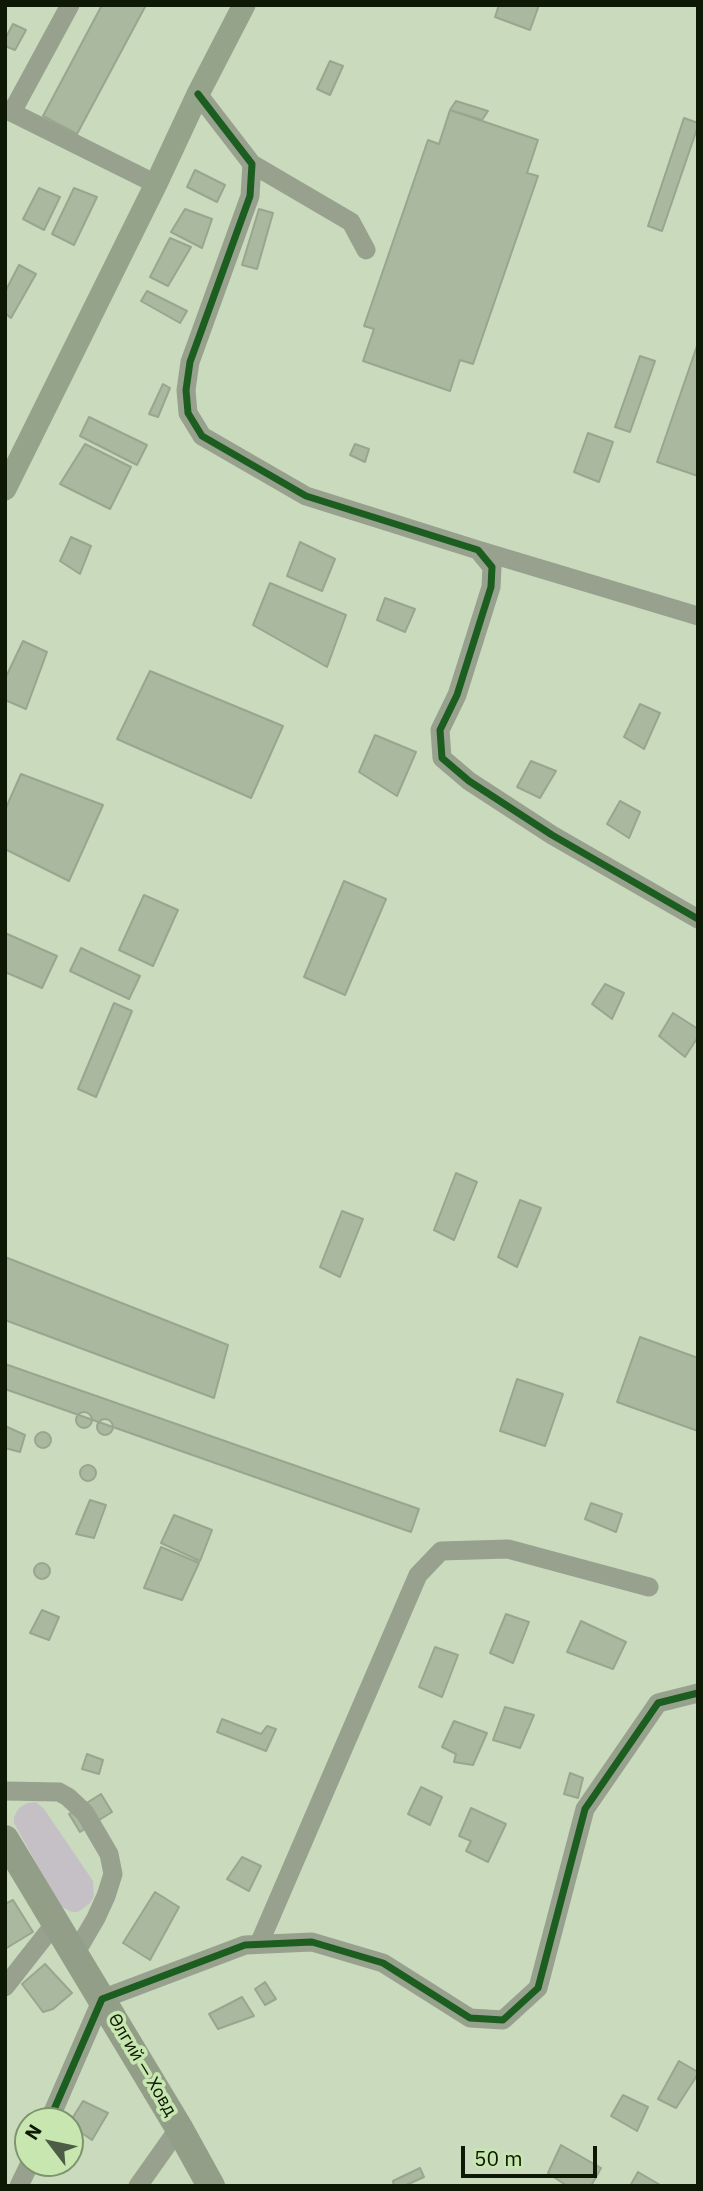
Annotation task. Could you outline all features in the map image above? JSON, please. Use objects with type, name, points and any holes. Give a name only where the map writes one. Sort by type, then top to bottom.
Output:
[{"type":"highway","name":"Өлгий — Ховд","points":[[5,1839],[211,2186]]},
{"type":"main road","points":[[5,489],[244,5]]},
{"type":"street","points":[[70,5],[9,111],[156,184]]},
{"type":"street","points":[[198,94],[253,164],[351,222],[366,250]]},
{"type":"street","points":[[253,164],[250,196],[190,362],[186,390],[188,413],[202,436],[306,496],[698,616]]},
{"type":"street","points":[[478,550],[492,567],[491,587],[457,695],[440,730],[442,758],[469,781],[552,835],[698,919]]},
{"type":"street","points":[[259,1944],[418,1575],[441,1551],[508,1549],[649,1587]]},
{"type":"street","points":[[55,2107],[102,1999],[245,1945],[312,1942],[383,1962],[470,2018],[503,2020],[538,1988],[585,1809],[658,1703],[698,1693]]},
{"type":"street","points":[[5,1791],[59,1792],[68,1797],[85,1813],[109,1854],[113,1874],[106,1896],[75,1954]]},
{"type":"street","points":[[5,1987],[56,1922]]},
{"type":"street","points":[[138,2186],[179,2128]]},
{"type":"shaded area","points":[[36,1802],[44,1809],[93,1881],[94,1897],[78,1912],[60,1906],[14,1823],[19,1808]]},
{"type":"building","points":[[102,5],[146,5],[77,134],[43,116]]},
{"type":"building","points":[[499,5],[539,5],[530,30],[495,17]]},
{"type":"building","points":[[13,24],[26,30],[15,50],[5,46],[5,39]]},
{"type":"building","points":[[330,61],[343,66],[330,95],[317,89]]},
{"type":"building","points":[[456,101],[488,111],[482,120],[450,110]]},
{"type":"building","points":[[450,110],[538,140],[527,173],[538,176],[473,364],[460,360],[450,391],[363,361],[374,329],[364,326],[428,140],[439,144]]},
{"type":"building","points":[[684,118],[698,123],[698,126],[662,231],[648,226]]},
{"type":"building","points":[[195,170],[225,185],[217,202],[187,187]]},
{"type":"building","points":[[39,188],[60,197],[44,230],[23,219]]},
{"type":"building","points":[[74,188],[97,197],[74,245],[52,234]]},
{"type":"building","points":[[185,209],[212,219],[202,248],[171,232]]},
{"type":"building","points":[[259,209],[273,213],[257,269],[242,265]]},
{"type":"building","points":[[170,238],[191,247],[168,286],[150,277]]},
{"type":"building","points":[[19,265],[36,274],[11,318],[5,313],[5,292]]},
{"type":"building","points":[[147,291],[187,311],[180,323],[141,301]]},
{"type":"building","points":[[698,343],[698,476],[657,462]]},
{"type":"building","points":[[640,356],[655,361],[630,432],[615,427]]},
{"type":"building","points":[[163,384],[170,388],[158,417],[149,414]]},
{"type":"building","points":[[89,417],[147,445],[137,465],[80,436]]},
{"type":"building","points":[[588,433],[613,442],[599,482],[574,472]]},
{"type":"building","points":[[85,444],[131,467],[110,509],[60,484]]},
{"type":"building","points":[[355,444],[369,449],[365,462],[350,455]]},
{"type":"building","points":[[71,537],[91,546],[80,574],[60,561]]},
{"type":"building","points":[[300,542],[335,559],[322,591],[287,576]]},
{"type":"building","points":[[270,583],[346,615],[327,667],[253,625]]},
{"type":"building","points":[[385,598],[415,609],[405,632],[377,620]]},
{"type":"building","points":[[23,641],[47,652],[26,709],[5,700],[5,679]]},
{"type":"building","points":[[150,671],[283,726],[251,798],[117,739]]},
{"type":"building","points":[[640,704],[660,713],[644,749],[624,737]]},
{"type":"building","points":[[375,735],[416,752],[397,796],[359,772]]},
{"type":"building","points":[[531,761],[556,771],[540,798],[517,787]]},
{"type":"building","points":[[21,774],[103,805],[69,881],[5,849],[5,810]]},
{"type":"building","points":[[620,801],[640,812],[629,838],[607,824]]},
{"type":"building","points":[[344,881],[386,899],[345,995],[304,977]]},
{"type":"building","points":[[144,895],[178,910],[153,966],[119,950]]},
{"type":"building","points":[[5,933],[57,956],[42,988],[5,972]]},
{"type":"building","points":[[81,948],[140,976],[129,999],[70,971]]},
{"type":"building","points":[[605,984],[624,993],[612,1019],[592,1004]]},
{"type":"building","points":[[114,1003],[132,1011],[96,1097],[78,1089]]},
{"type":"building","points":[[673,1013],[698,1029],[698,1037],[685,1057],[659,1036]]},
{"type":"building","points":[[456,1173],[477,1182],[454,1240],[434,1230]]},
{"type":"building","points":[[520,1200],[541,1208],[517,1267],[498,1257]]},
{"type":"building","points":[[342,1211],[363,1219],[340,1277],[320,1267]]},
{"type":"building","points":[[5,1257],[228,1345],[214,1398],[5,1320]]},
{"type":"building","points":[[640,1337],[698,1358],[698,1431],[617,1402]]},
{"type":"building","points":[[5,1364],[419,1509],[411,1532],[5,1389]]},
{"type":"building","points":[[517,1379],[563,1394],[545,1446],[500,1431]]},
{"type":"building","points":[[84,1412],[90,1414],[90,1426],[84,1428],[78,1426],[76,1420],[78,1414]]},
{"type":"building","points":[[105,1419],[111,1421],[111,1433],[105,1435],[99,1433],[97,1427],[99,1421]]},
{"type":"building","points":[[5,1426],[25,1435],[20,1452],[5,1448]]},
{"type":"building","points":[[43,1432],[49,1434],[49,1446],[43,1448],[37,1446],[35,1440],[37,1434]]},
{"type":"building","points":[[88,1465],[94,1467],[94,1479],[88,1481],[82,1479],[80,1473],[82,1467]]},
{"type":"building","points":[[90,1500],[106,1505],[94,1538],[76,1534]]},
{"type":"building","points":[[591,1503],[622,1514],[616,1532],[585,1519]]},
{"type":"building","points":[[174,1515],[212,1530],[200,1561],[161,1543]]},
{"type":"building","points":[[161,1547],[199,1563],[182,1600],[144,1588]]},
{"type":"building","points":[[42,1563],[48,1565],[48,1577],[42,1579],[36,1577],[34,1571],[36,1565]]},
{"type":"building","points":[[42,1610],[59,1617],[49,1640],[30,1633]]},
{"type":"building","points":[[506,1614],[529,1622],[513,1663],[490,1653]]},
{"type":"building","points":[[581,1621],[626,1642],[613,1669],[567,1652]]},
{"type":"building","points":[[435,1647],[458,1655],[442,1697],[419,1687]]},
{"type":"building","points":[[505,1707],[534,1715],[520,1748],[493,1740]]},
{"type":"building","points":[[222,1719],[261,1734],[267,1726],[276,1729],[266,1751],[217,1732]]},
{"type":"building","points":[[454,1721],[487,1733],[473,1765],[454,1762],[456,1754],[442,1747]]},
{"type":"building","points":[[87,1754],[103,1760],[99,1774],[82,1769]]},
{"type":"building","points":[[570,1773],[583,1778],[578,1798],[564,1794]]},
{"type":"building","points":[[421,1787],[442,1797],[430,1825],[408,1814]]},
{"type":"building","points":[[101,1794],[112,1812],[80,1832],[69,1814]]},
{"type":"building","points":[[471,1808],[506,1824],[488,1862],[466,1851],[471,1841],[459,1836]]},
{"type":"building","points":[[242,1857],[261,1866],[249,1891],[227,1879]]},
{"type":"building","points":[[155,1892],[179,1907],[150,1960],[123,1943]]},
{"type":"building","points":[[13,1900],[33,1932],[5,1949],[5,1904]]},
{"type":"building","points":[[45,1964],[72,1993],[53,2009],[43,2012],[22,1984]]},
{"type":"building","points":[[265,1982],[276,1999],[265,2005],[255,1989]]},
{"type":"building","points":[[242,1997],[254,2016],[218,2029],[209,2014]]},
{"type":"building","points":[[679,2061],[698,2074],[676,2108],[658,2099]]},
{"type":"building","points":[[623,2095],[648,2107],[637,2131],[611,2116]]},
{"type":"building","points":[[83,2101],[108,2113],[92,2140],[84,2135],[84,2107],[79,2107]]},
{"type":"building","points":[[561,2145],[601,2168],[591,2186],[567,2186],[548,2173]]},
{"type":"building","points":[[420,2168],[424,2177],[404,2186],[394,2186],[393,2181]]},
{"type":"building","points":[[638,2172],[662,2186],[630,2186]]},
{"type":"cycle path","points":[[198,94],[252,164],[250,196],[190,362],[186,390],[188,413],[202,436],[306,496],[478,550],[492,567],[491,587],[457,695],[440,730],[442,758],[469,781],[552,835],[698,919]]},
{"type":"cycle path","points":[[55,2107],[102,1999],[245,1945],[312,1942],[383,1963],[470,2018],[503,2020],[538,1988],[585,1809],[658,1703],[698,1693]]}]
